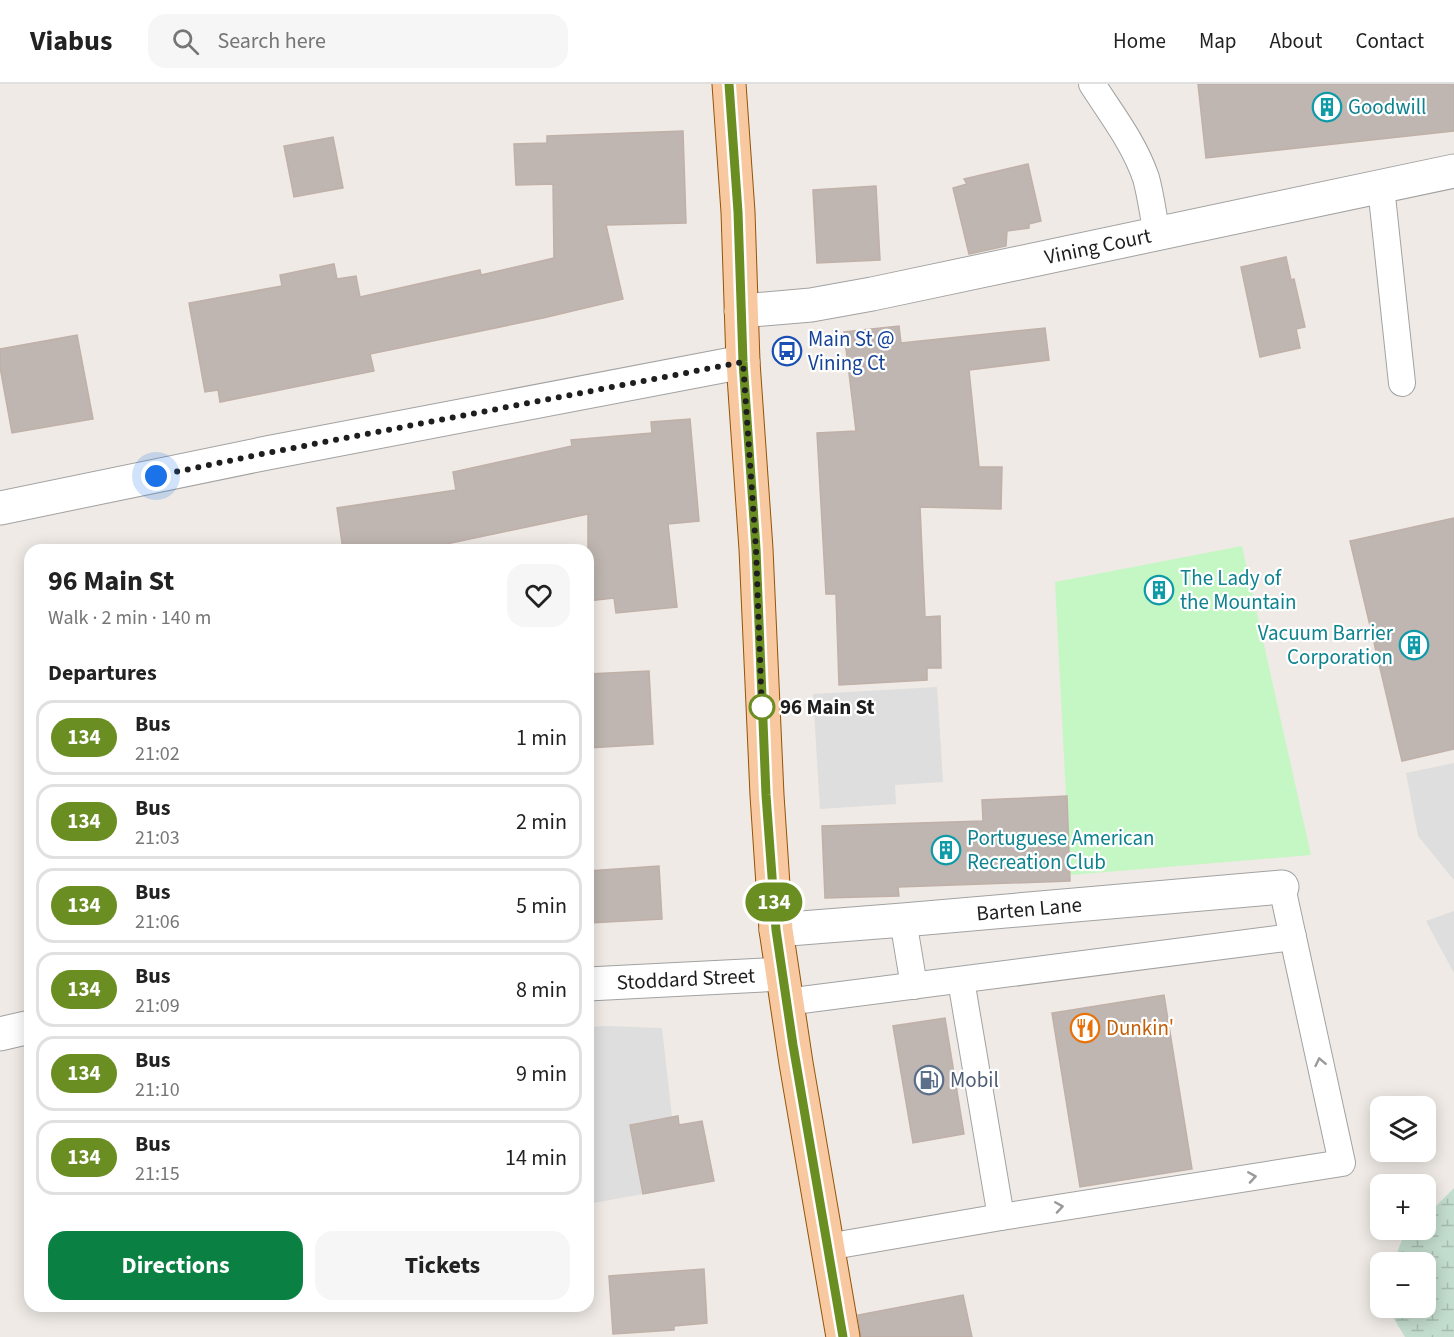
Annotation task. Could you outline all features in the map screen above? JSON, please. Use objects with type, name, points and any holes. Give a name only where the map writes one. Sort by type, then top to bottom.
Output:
[{"type":"main road","points":[[729,84],[738,212],[743,362],[756,549],[766,795],[776,930],[843,1337]]},
{"type":"street","name":"Vining Court","points":[[741,311],[811,305],[872,294],[1454,171]]},
{"type":"street","points":[[0,508],[267,453],[743,362]]},
{"type":"street","name":"Barten Lane","points":[[776,930],[1282,887]]},
{"type":"street","name":"Stoddard Street","points":[[594,984],[784,988]]},
{"type":"street","points":[[0,1034],[24,1028]]},
{"type":"lane","points":[[1092,84],[1126,133],[1137,156],[1146,179],[1157,234]]},
{"type":"lane","points":[[1381,187],[1402,383]]},
{"type":"lane","points":[[827,1247],[1342,1163],[1282,887]]},
{"type":"lane","points":[[903,920],[914,986]]},
{"type":"lane","points":[[784,988],[914,986],[1293,937]]},
{"type":"lane","points":[[961,980],[1001,1217]]},
{"type":"green space","points":[[1242,546],[1311,855],[1070,875],[1055,582]]},
{"type":"green space","points":[[1454,1188],[1454,1337],[1405,1337],[1394,1318],[1436,1318],[1436,1252],[1397,1252],[1402,1240],[1436,1240],[1436,1206]]},
{"type":"shaded area","points":[[937,687],[943,782],[895,785],[896,804],[820,809],[813,694]]},
{"type":"shaded area","points":[[1454,763],[1454,880],[1418,836],[1406,773]]},
{"type":"shaded area","points":[[1454,911],[1454,973],[1426,921]]},
{"type":"shaded area","points":[[594,1027],[662,1028],[672,1117],[630,1125],[643,1194],[594,1203]]},
{"type":"building","name":"Goodwill","points":[[1198,84],[1454,84],[1454,131],[1206,158]]},
{"type":"building","points":[[683,131],[686,223],[606,225],[623,299],[370,354],[374,371],[220,402],[218,390],[205,392],[189,303],[282,286],[280,275],[334,264],[337,279],[356,276],[360,297],[480,270],[481,275],[554,258],[553,184],[516,185],[514,144],[547,143],[547,136]]},
{"type":"building","points":[[333,137],[343,188],[294,197],[284,146]]},
{"type":"building","points":[[1028,164],[1041,221],[1029,224],[1029,228],[1007,231],[1006,246],[969,254],[953,188],[967,184],[964,179]]},
{"type":"building","points":[[876,186],[880,260],[817,263],[813,190]]},
{"type":"building","points":[[1286,257],[1291,280],[1294,279],[1305,327],[1296,329],[1300,348],[1260,357],[1241,267]]},
{"type":"building","points":[[899,326],[901,343],[1045,328],[1049,360],[969,370],[979,467],[1002,467],[1001,509],[920,507],[925,617],[940,616],[941,668],[927,668],[927,680],[839,685],[836,594],[826,594],[817,433],[856,431],[844,332]]},
{"type":"building","points":[[77,335],[93,419],[12,433],[0,367],[0,349]]},
{"type":"building","points":[[690,419],[699,521],[668,524],[677,607],[616,613],[614,598],[594,600],[594,544],[588,544],[588,514],[446,544],[342,544],[337,508],[456,490],[453,472],[572,446],[571,440],[652,433],[651,422]]},
{"type":"building","name":"Vacuum Barrier Corporation","points":[[1454,518],[1454,749],[1402,761],[1350,541]]},
{"type":"building","points":[[649,671],[653,744],[594,748],[594,674]]},
{"type":"building","name":"Portuguese American Recreation Club","points":[[1067,796],[1070,881],[898,887],[899,896],[825,898],[822,826],[983,821],[982,800]]},
{"type":"building","points":[[659,866],[662,919],[594,923],[594,871]]},
{"type":"building","points":[[1164,995],[1192,1169],[1080,1187],[1052,1013]]},
{"type":"building","points":[[945,1018],[964,1134],[913,1143],[893,1026]]},
{"type":"building","points":[[678,1116],[679,1125],[702,1121],[714,1181],[643,1194],[630,1125]]},
{"type":"building","points":[[704,1269],[707,1323],[674,1326],[674,1330],[613,1334],[609,1276]]},
{"type":"building","points":[[963,1295],[972,1337],[861,1337],[858,1315]]},
{"type":"bus line","name":"134","points":[[729,84],[738,212],[743,362],[756,549],[766,795],[776,930],[793,1045],[843,1337]]},
{"type":"place","name":"Goodwill","points":[[1327,107]]},
{"type":"place","name":"Main St @ Vining Ct","points":[[787,351]]},
{"type":"place","name":"The Lady of the Mountain","points":[[1159,590]]},
{"type":"place","name":"Vacuum Barrier Corporation","points":[[1414,645]]},
{"type":"place","name":"96 Main St","points":[[762,707]]},
{"type":"place","name":"Portuguese American Recreation Club","points":[[946,850]]},
{"type":"place","name":"Dunkin'","points":[[1085,1028]]},
{"type":"place","name":"Mobil","points":[[929,1080]]},
{"type":"route","points":[[156,476],[743,362],[756,549],[762,714],[762,707]]}]
